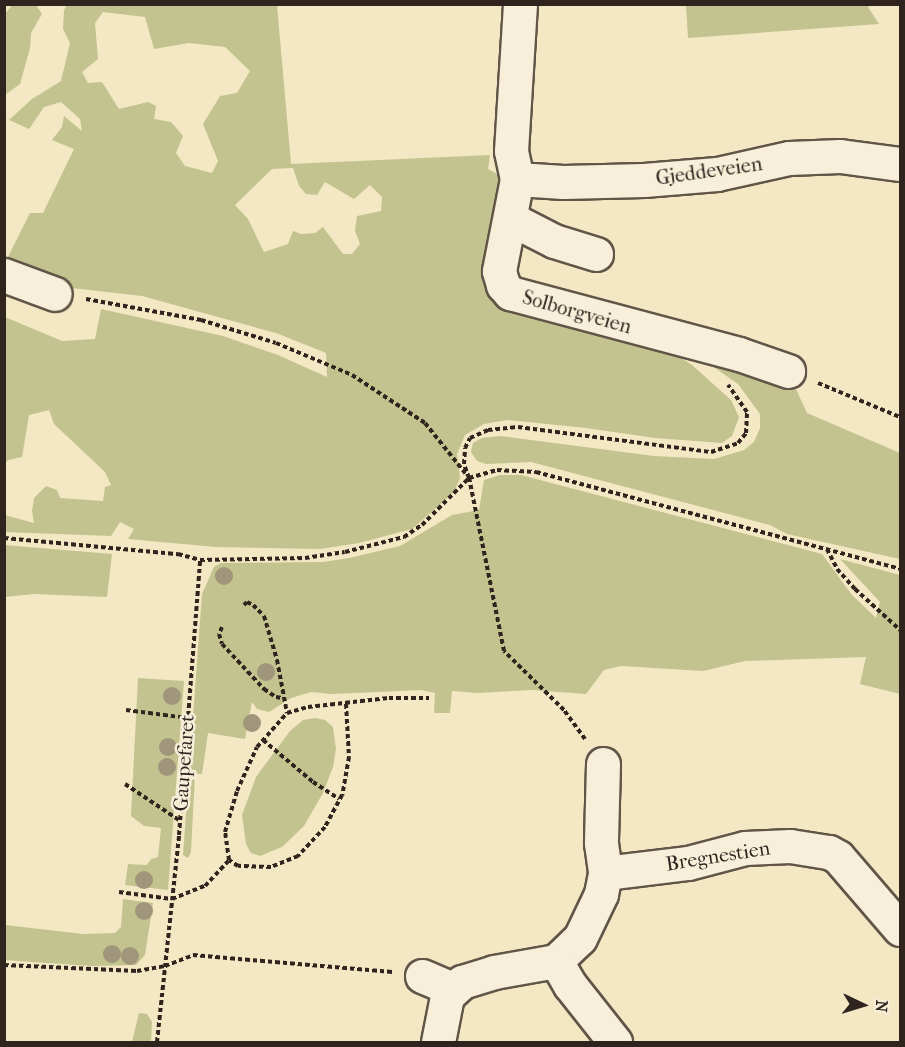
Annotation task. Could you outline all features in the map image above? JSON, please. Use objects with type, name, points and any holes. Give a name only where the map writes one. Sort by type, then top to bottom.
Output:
[{"type":"street","name":"Solborgveien","points":[[520,4],[511,152],[517,179],[499,271],[503,285],[510,293],[739,354],[788,371]]},
{"type":"street","name":"Gjeddeveien","points":[[517,179],[563,182],[644,180],[717,174],[789,158],[840,156],[900,164]]},
{"type":"street","points":[[511,219],[554,241],[596,254]]},
{"type":"street","points":[[4,275],[55,294]]},
{"type":"street","points":[[438,1042],[444,1008],[452,989],[470,978],[556,961],[580,938],[601,894],[605,873],[601,843],[603,764]]},
{"type":"street","name":"Bregnestien","points":[[605,873],[688,863],[745,848],[790,846],[829,852],[838,857],[900,929]]},
{"type":"street","points":[[556,961],[570,985],[615,1042]]},
{"type":"street","points":[[422,976],[452,989]]},
{"type":"path","points":[[55,294],[201,320],[276,343],[352,375],[424,423],[469,478]]},
{"type":"path","points":[[788,371],[900,417]]},
{"type":"path","points":[[603,764],[564,710],[504,651],[469,478],[464,465],[465,448],[470,438],[488,430],[505,428],[711,452],[724,449],[738,443],[746,434],[748,424],[747,412],[740,400],[719,379]]},
{"type":"path","points":[[4,538],[135,549],[177,554],[200,560],[305,558],[345,552],[404,537],[422,525],[469,478],[497,470],[536,472],[900,569]]},
{"type":"path","points":[[827,549],[837,569],[855,589],[900,630]]},
{"type":"path","name":"Gaupefaret","points":[[157,1042],[180,821],[200,560]]},
{"type":"path","points":[[244,605],[247,602],[253,605],[264,616],[281,677],[282,698],[287,713]]},
{"type":"path","points":[[222,627],[219,634],[222,644],[264,689],[282,698]]},
{"type":"path","points":[[346,704],[349,757],[339,799],[325,827],[298,856],[271,867],[238,866],[229,860],[225,832],[237,791],[263,740],[287,713],[308,707],[389,698],[429,699]]},
{"type":"path","points":[[126,710],[188,718]]},
{"type":"path","points":[[263,740],[313,782],[339,799]]},
{"type":"path","points":[[125,784],[180,821]]},
{"type":"path","points":[[119,892],[172,899],[205,886],[229,860]]},
{"type":"path","points":[[4,965],[137,971],[165,966],[193,955],[381,970],[422,976]]},
{"type":"green space","points":[[13,4],[36,5],[42,14],[31,33],[30,48],[20,84],[5,95],[5,14]]},
{"type":"green space","points":[[67,5],[277,5],[291,164],[490,155],[488,169],[499,175],[501,184],[492,282],[655,342],[692,365],[731,400],[739,417],[732,436],[722,443],[655,438],[507,420],[484,424],[465,435],[457,454],[460,478],[454,492],[412,529],[359,543],[320,549],[216,547],[128,539],[134,529],[120,522],[111,536],[5,532],[5,515],[34,523],[32,511],[34,498],[46,486],[57,490],[60,498],[103,501],[105,487],[111,485],[105,472],[54,424],[49,410],[29,415],[22,457],[8,460],[5,464],[5,317],[62,341],[95,339],[101,309],[223,336],[278,355],[327,377],[326,353],[276,333],[142,296],[63,287],[5,263],[30,213],[43,213],[74,149],[52,140],[62,127],[64,116],[82,131],[80,119],[61,102],[44,107],[29,129],[9,120],[32,99],[61,81],[70,43],[63,29],[64,10]],"holes":[[[103,12],[145,17],[154,49],[189,43],[225,47],[250,71],[237,93],[220,96],[203,124],[218,161],[212,173],[185,166],[176,153],[183,136],[171,122],[154,119],[156,106],[148,102],[119,109],[102,82],[88,83],[82,72],[98,59],[95,23]],[[293,168],[299,186],[306,194],[317,195],[325,182],[354,199],[370,185],[382,197],[381,211],[357,216],[355,231],[360,244],[352,254],[343,254],[323,227],[315,233],[301,234],[293,231],[288,244],[264,252],[248,219],[235,205],[272,169]]]},
{"type":"green space","points":[[686,5],[870,5],[868,7],[879,24],[688,38]]},
{"type":"green space","points":[[702,359],[794,385],[807,413],[900,453],[900,559],[787,534],[770,525],[531,462],[486,464],[477,461],[471,452],[473,443],[482,438],[501,436],[654,456],[714,459],[744,450],[754,442],[760,428],[760,414],[738,384]]},
{"type":"green space","points":[[500,475],[521,475],[822,554],[852,595],[876,618],[880,602],[840,559],[900,575],[900,694],[860,684],[866,657],[745,661],[703,671],[621,666],[604,670],[586,694],[532,690],[477,693],[452,691],[450,713],[434,713],[435,693],[421,690],[332,694],[311,692],[291,698],[269,712],[257,709],[252,702],[245,739],[208,733],[202,774],[195,774],[191,852],[188,858],[183,855],[202,594],[214,567],[221,563],[323,562],[400,546],[452,515],[479,510],[484,480]]},
{"type":"green space","points":[[4,545],[112,554],[107,597],[34,594],[5,597]]},
{"type":"green space","points":[[138,678],[184,681],[168,890],[125,885],[128,864],[147,865],[151,859],[158,857],[161,828],[144,826],[131,816]]},
{"type":"green space","points":[[315,718],[325,720],[333,727],[336,749],[333,767],[323,793],[304,826],[282,847],[260,856],[251,853],[246,844],[242,815],[256,777],[290,731],[303,720]]},
{"type":"green space","points":[[123,899],[153,903],[145,955],[136,965],[91,966],[5,960],[5,925],[83,934],[115,933],[121,927]]},
{"type":"green space","points":[[139,1013],[147,1014],[152,1022],[151,1042],[132,1042]]}]
